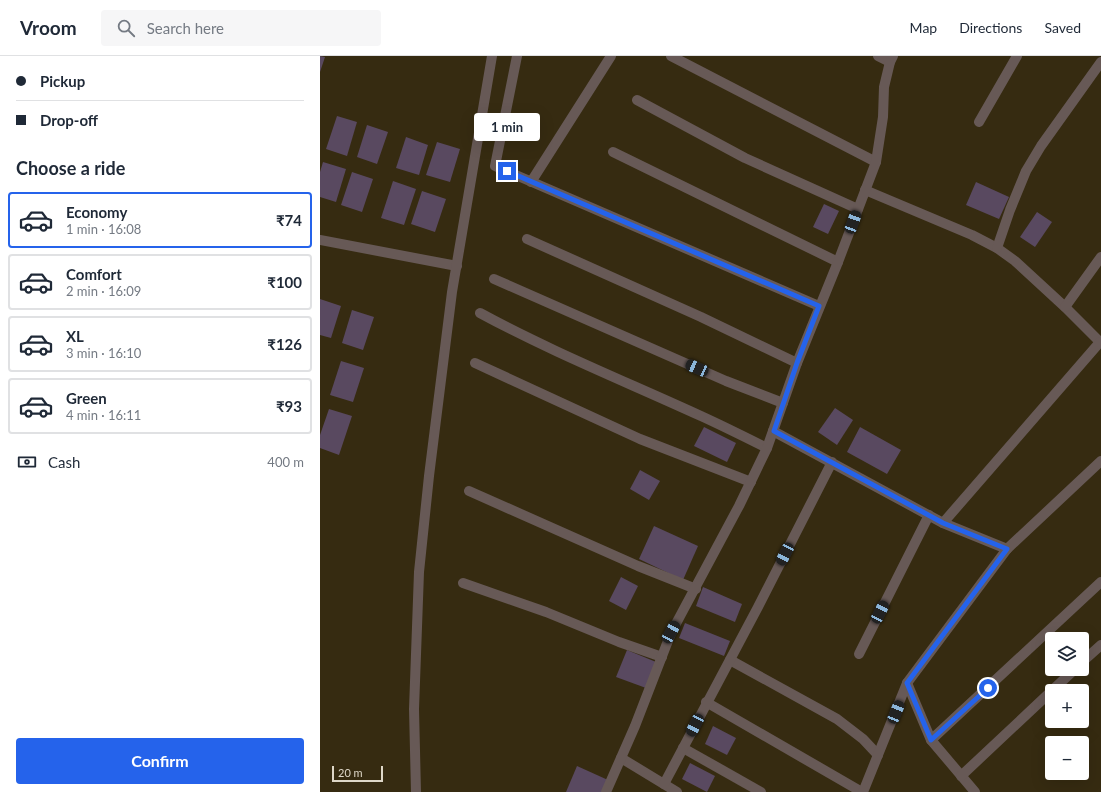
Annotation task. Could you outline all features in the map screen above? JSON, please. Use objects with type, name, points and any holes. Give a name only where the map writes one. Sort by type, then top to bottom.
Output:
[{"type":"street","points":[[416,792],[414,709],[419,572],[449,312],[492,56]]},
{"type":"street","points":[[517,56],[495,166],[819,306]]},
{"type":"street","points":[[532,182],[611,56]]},
{"type":"street","points":[[672,56],[876,162]]},
{"type":"street","points":[[606,792],[636,726],[671,632],[696,589],[767,448],[797,363],[838,262],[876,162],[884,87],[892,59],[878,56]]},
{"type":"street","points":[[979,122],[1017,56]]},
{"type":"street","points":[[997,248],[1010,210],[1026,171],[1041,146],[1101,62]]},
{"type":"street","points":[[637,100],[745,158],[858,209]]},
{"type":"street","points":[[613,152],[838,262]]},
{"type":"street","points":[[865,190],[972,235],[997,248],[1015,261],[1066,307],[1100,342],[943,523]]},
{"type":"street","points":[[527,239],[701,317],[797,363]]},
{"type":"street","points":[[320,240],[457,266]]},
{"type":"street","points":[[1066,307],[1101,257]]},
{"type":"street","points":[[494,279],[726,381],[783,403]]},
{"type":"street","points":[[480,313],[520,334],[588,366],[702,416],[767,448]]},
{"type":"street","points":[[475,363],[640,439],[751,482]]},
{"type":"street","points":[[774,431],[943,523],[1007,549]]},
{"type":"street","points":[[706,702],[863,792],[907,683],[1007,549],[1101,461]]},
{"type":"street","points":[[664,784],[832,462]]},
{"type":"street","points":[[469,491],[638,566],[696,589]]},
{"type":"street","points":[[859,654],[929,515]]},
{"type":"street","points":[[931,740],[1101,582]]},
{"type":"street","points":[[463,583],[546,612],[619,642],[662,657]]},
{"type":"street","points":[[1089,656],[1101,645]]},
{"type":"street","points":[[730,660],[837,719],[863,739],[878,755]]},
{"type":"street","points":[[961,776],[1068,676]]},
{"type":"street","points":[[907,683],[931,740],[975,792]]},
{"type":"street","points":[[683,748],[761,792]]},
{"type":"street","points":[[621,758],[677,792]]},
{"type":"building","points":[[320,56],[325,57],[320,72]]},
{"type":"building","points":[[337,116],[357,122],[347,156],[326,149]]},
{"type":"building","points":[[367,125],[388,132],[377,164],[357,157]]},
{"type":"building","points":[[406,137],[428,145],[419,175],[396,168]]},
{"type":"building","points":[[437,142],[460,149],[450,182],[426,175]]},
{"type":"building","points":[[323,162],[346,169],[336,202],[320,197],[320,172]]},
{"type":"building","points":[[352,172],[373,179],[362,212],[341,205]]},
{"type":"building","points":[[393,181],[416,189],[404,225],[381,218]]},
{"type":"building","points":[[976,182],[1009,197],[999,219],[966,205]]},
{"type":"building","points":[[422,191],[446,199],[435,232],[411,224]]},
{"type":"building","points":[[824,204],[839,211],[828,234],[813,227]]},
{"type":"building","points":[[1037,212],[1052,222],[1035,247],[1020,237]]},
{"type":"building","points":[[320,299],[341,306],[331,338],[320,335]]},
{"type":"building","points":[[352,310],[374,317],[363,350],[342,343]]},
{"type":"building","points":[[341,361],[364,368],[353,402],[330,395]]},
{"type":"building","points":[[835,408],[853,420],[837,445],[818,432]]},
{"type":"building","points":[[329,409],[352,416],[339,455],[320,448],[320,435]]},
{"type":"building","points":[[704,427],[736,443],[727,462],[694,446]]},
{"type":"building","points":[[860,427],[901,450],[887,474],[847,452]]},
{"type":"building","points":[[640,470],[660,481],[649,500],[630,489]]},
{"type":"building","points":[[654,526],[698,546],[683,580],[639,559]]},
{"type":"building","points":[[621,577],[638,586],[626,610],[609,601]]},
{"type":"building","points":[[703,587],[742,604],[735,622],[696,606]]},
{"type":"building","points":[[685,623],[730,641],[724,656],[679,638]]},
{"type":"building","points":[[627,650],[656,662],[646,688],[616,677]]},
{"type":"building","points":[[713,726],[736,738],[727,755],[705,744]]},
{"type":"building","points":[[690,763],[715,776],[707,792],[682,779]]},
{"type":"building","points":[[577,766],[608,780],[602,792],[566,792]]},
{"type":"route","points":[[507,171],[819,306],[797,363],[774,431],[943,523],[1007,549],[907,683],[931,740],[988,688]]}]
